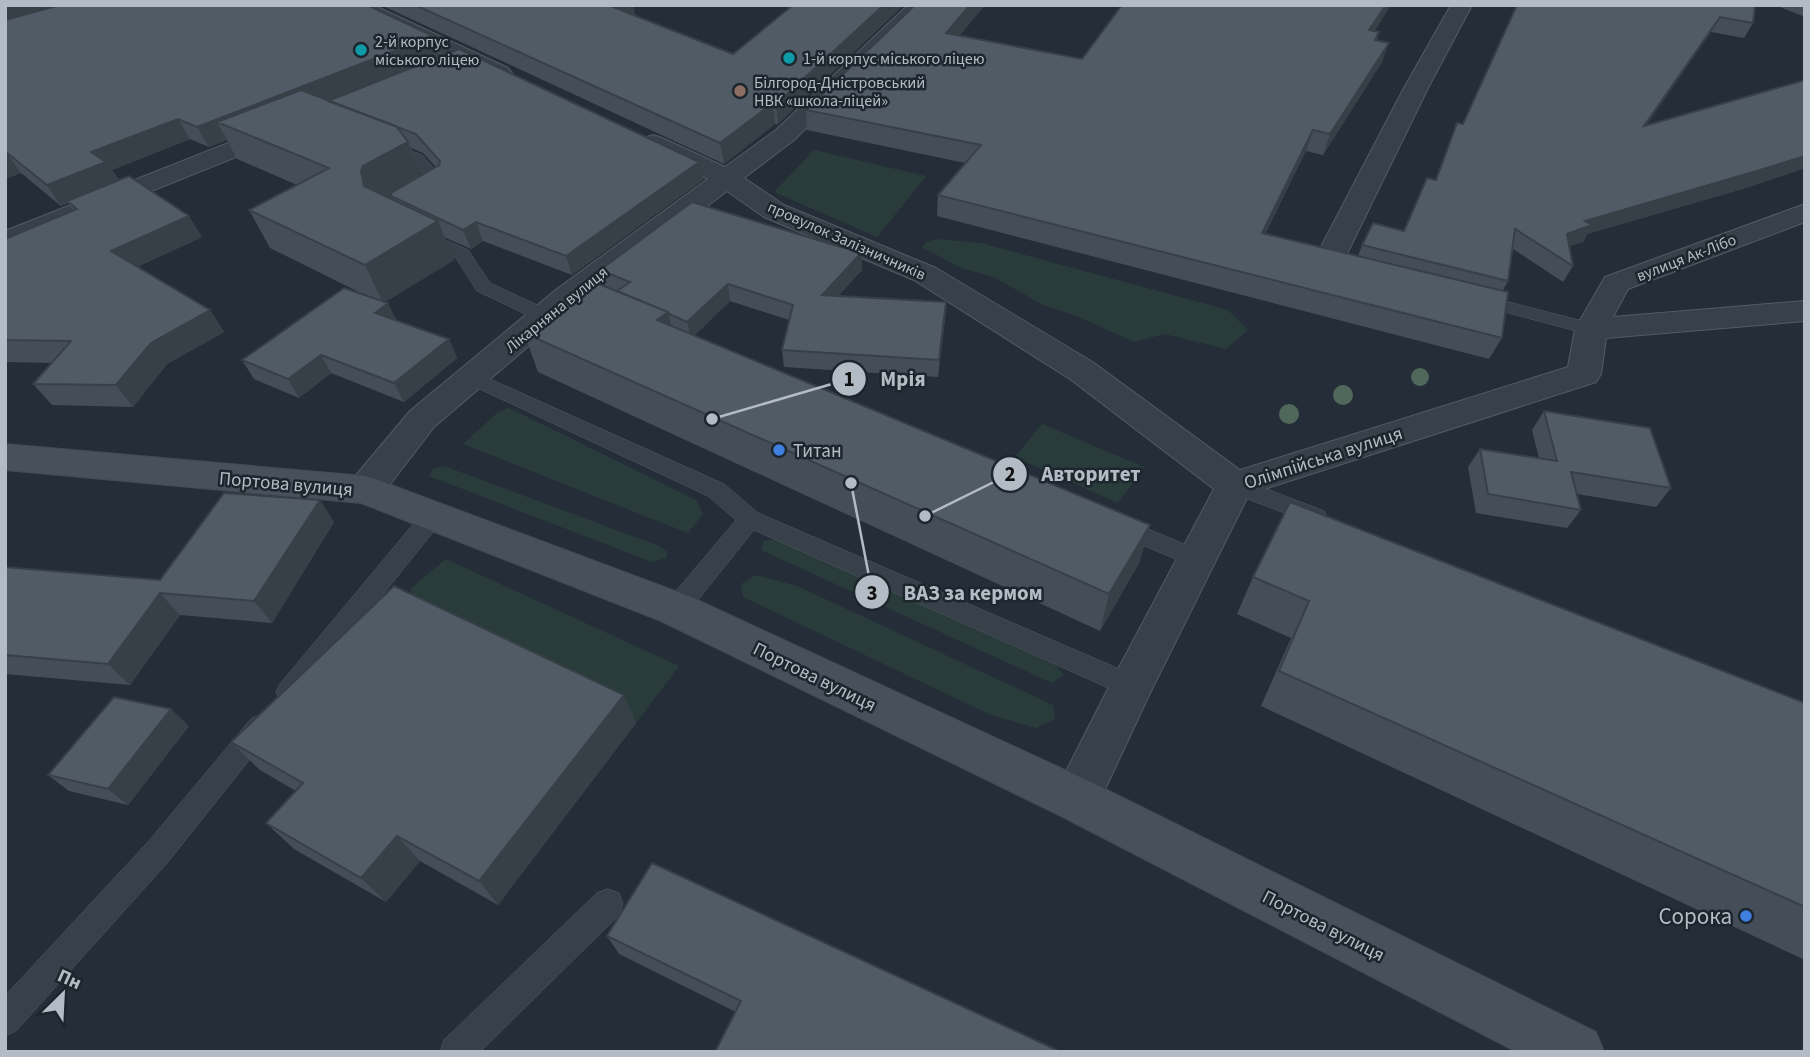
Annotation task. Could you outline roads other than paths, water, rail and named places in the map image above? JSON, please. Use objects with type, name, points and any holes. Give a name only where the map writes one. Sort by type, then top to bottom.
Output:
[{"type":"main road","name":"Портова вулиця","points":[[5,457],[365,489],[676,609],[1076,799],[1576,1052]]},
{"type":"street","points":[[356,5],[450,62],[525,84]]},
{"type":"street","name":"Лікарняна вулиця","points":[[365,489],[422,419],[545,316],[581,302],[785,135],[920,5]]},
{"type":"street","points":[[1334,264],[1416,88],[1462,5]]},
{"type":"street","points":[[5,241],[300,122]]},
{"type":"street","name":"провулок Залізничників","points":[[624,129],[728,179],[774,211],[925,274],[1082,371],[1235,485]]},
{"type":"street","name":"вулиця Ак-Лібо","points":[[1591,329],[1616,283],[1805,212]]},
{"type":"street","points":[[1591,329],[1805,311]]},
{"type":"street","name":"Олімпійська вулиця","points":[[1076,799],[1130,685],[1235,485],[1584,374],[1591,329]]},
{"type":"lane","points":[[371,140],[417,159],[437,181],[408,198]]},
{"type":"lane","points":[[401,225],[462,254],[483,287],[545,316]]},
{"type":"lane","points":[[1461,295],[1591,329]]},
{"type":"lane","points":[[472,377],[716,489],[750,519],[1130,685]]},
{"type":"lane","points":[[1235,485],[1338,526]]},
{"type":"lane","points":[[1093,515],[1195,558]]},
{"type":"lane","points":[[5,1020],[158,852],[433,516]]},
{"type":"lane","points":[[676,609],[750,519]]},
{"type":"lane","points":[[456,1052],[608,904]]},
{"type":"place","name":"2-й корпус міського ліцею","points":[[361,50]]},
{"type":"place","name":"1-й корпус міського ліцею","points":[[789,58]]},
{"type":"place","name":"Білгород-Дністровський НВК «школа-ліцей»","points":[[740,91]]},
{"type":"place","name":"Мрія","points":[[712,419]]},
{"type":"place","name":"Титан","points":[[779,450]]},
{"type":"place","name":"ВАЗ за кермом","points":[[851,483]]},
{"type":"place","name":"Авторитет","points":[[925,516]]},
{"type":"place","name":"Сорока","points":[[1746,916]]}]
